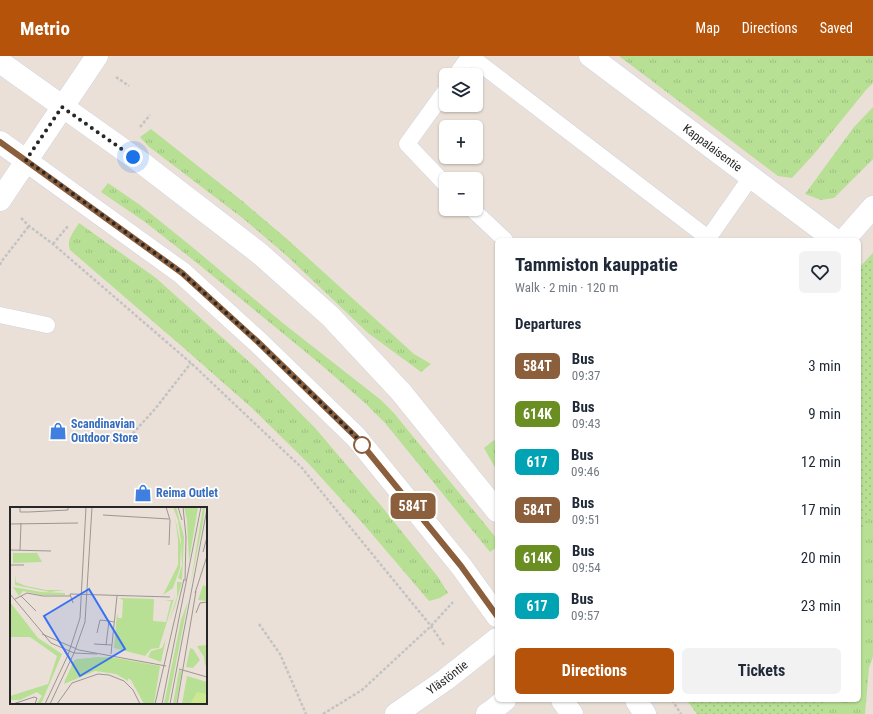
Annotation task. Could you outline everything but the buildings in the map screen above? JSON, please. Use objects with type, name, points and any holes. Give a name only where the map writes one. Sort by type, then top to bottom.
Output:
[{"type":"main road","points":[[0,199],[97,56]]},
{"type":"main road","name":"Kappalaisentie","points":[[590,56],[832,238]]},
{"type":"main road","points":[[0,62],[142,163],[259,253],[330,316],[401,392],[495,509]]},
{"type":"main road","points":[[0,142],[182,273],[258,342],[356,437],[461,566],[495,613]]},
{"type":"main road","points":[[846,238],[873,207]]},
{"type":"main road","name":"Ylästöntie","points":[[396,714],[445,680],[495,641]]},
{"type":"main road","points":[[487,714],[503,702]]},
{"type":"main road","points":[[563,702],[572,714]]},
{"type":"main road","points":[[637,702],[645,714]]},
{"type":"lane","points":[[461,68],[470,56],[706,238]]},
{"type":"lane","points":[[439,100],[407,144],[439,177]]},
{"type":"lane","points":[[708,238],[751,177]]},
{"type":"lane","points":[[479,216],[503,238]]},
{"type":"lane","points":[[0,315],[47,325]]},
{"type":"path","points":[[0,199],[29,226],[53,244],[191,363],[302,468],[431,626],[362,690],[323,714]]},
{"type":"path","points":[[0,265],[29,226]]},
{"type":"path","points":[[126,441],[155,409],[191,363]]},
{"type":"path","points":[[259,624],[280,654],[306,714]]},
{"type":"path","points":[[673,702],[681,714]]},
{"type":"green space","points":[[619,56],[873,56],[873,83],[792,178],[778,176]]},
{"type":"green space","points":[[873,107],[873,159],[834,198],[821,200],[805,194],[854,127]]},
{"type":"green space","points":[[151,129],[241,200],[287,239],[414,354],[431,364],[421,372],[368,333],[287,256],[245,220],[148,146],[140,137]]},
{"type":"green space","points":[[108,183],[140,205],[284,324],[381,400],[393,412],[495,537],[495,548],[490,552],[385,423],[365,403],[319,363],[197,263],[145,222],[101,192]]},
{"type":"green space","points":[[79,223],[156,278],[255,367],[316,429],[383,508],[438,577],[448,593],[440,598],[429,601],[366,527],[309,464],[253,409],[70,250],[70,239]]},
{"type":"green space","points":[[873,253],[873,656],[869,668],[865,714],[697,714],[688,702],[861,702],[861,266]]},
{"type":"green space","points":[[873,253],[873,507],[861,533],[861,266]]},
{"type":"green space","points":[[494,440],[495,467],[484,448]]},
{"type":"green space","points":[[688,702],[824,702],[824,714],[697,714]]},
{"type":"bus line","name":"584T","points":[[0,142],[182,273],[258,342],[356,437],[461,566],[495,613]]},
{"type":"place","name":"Scandinavian Outdoor Store","points":[[58,431]]},
{"type":"place","name":"Reima Outlet","points":[[143,493]]},
{"type":"route","points":[[133,157],[62,107],[26,160],[182,273],[269,352],[366,448],[362,445]]}]
